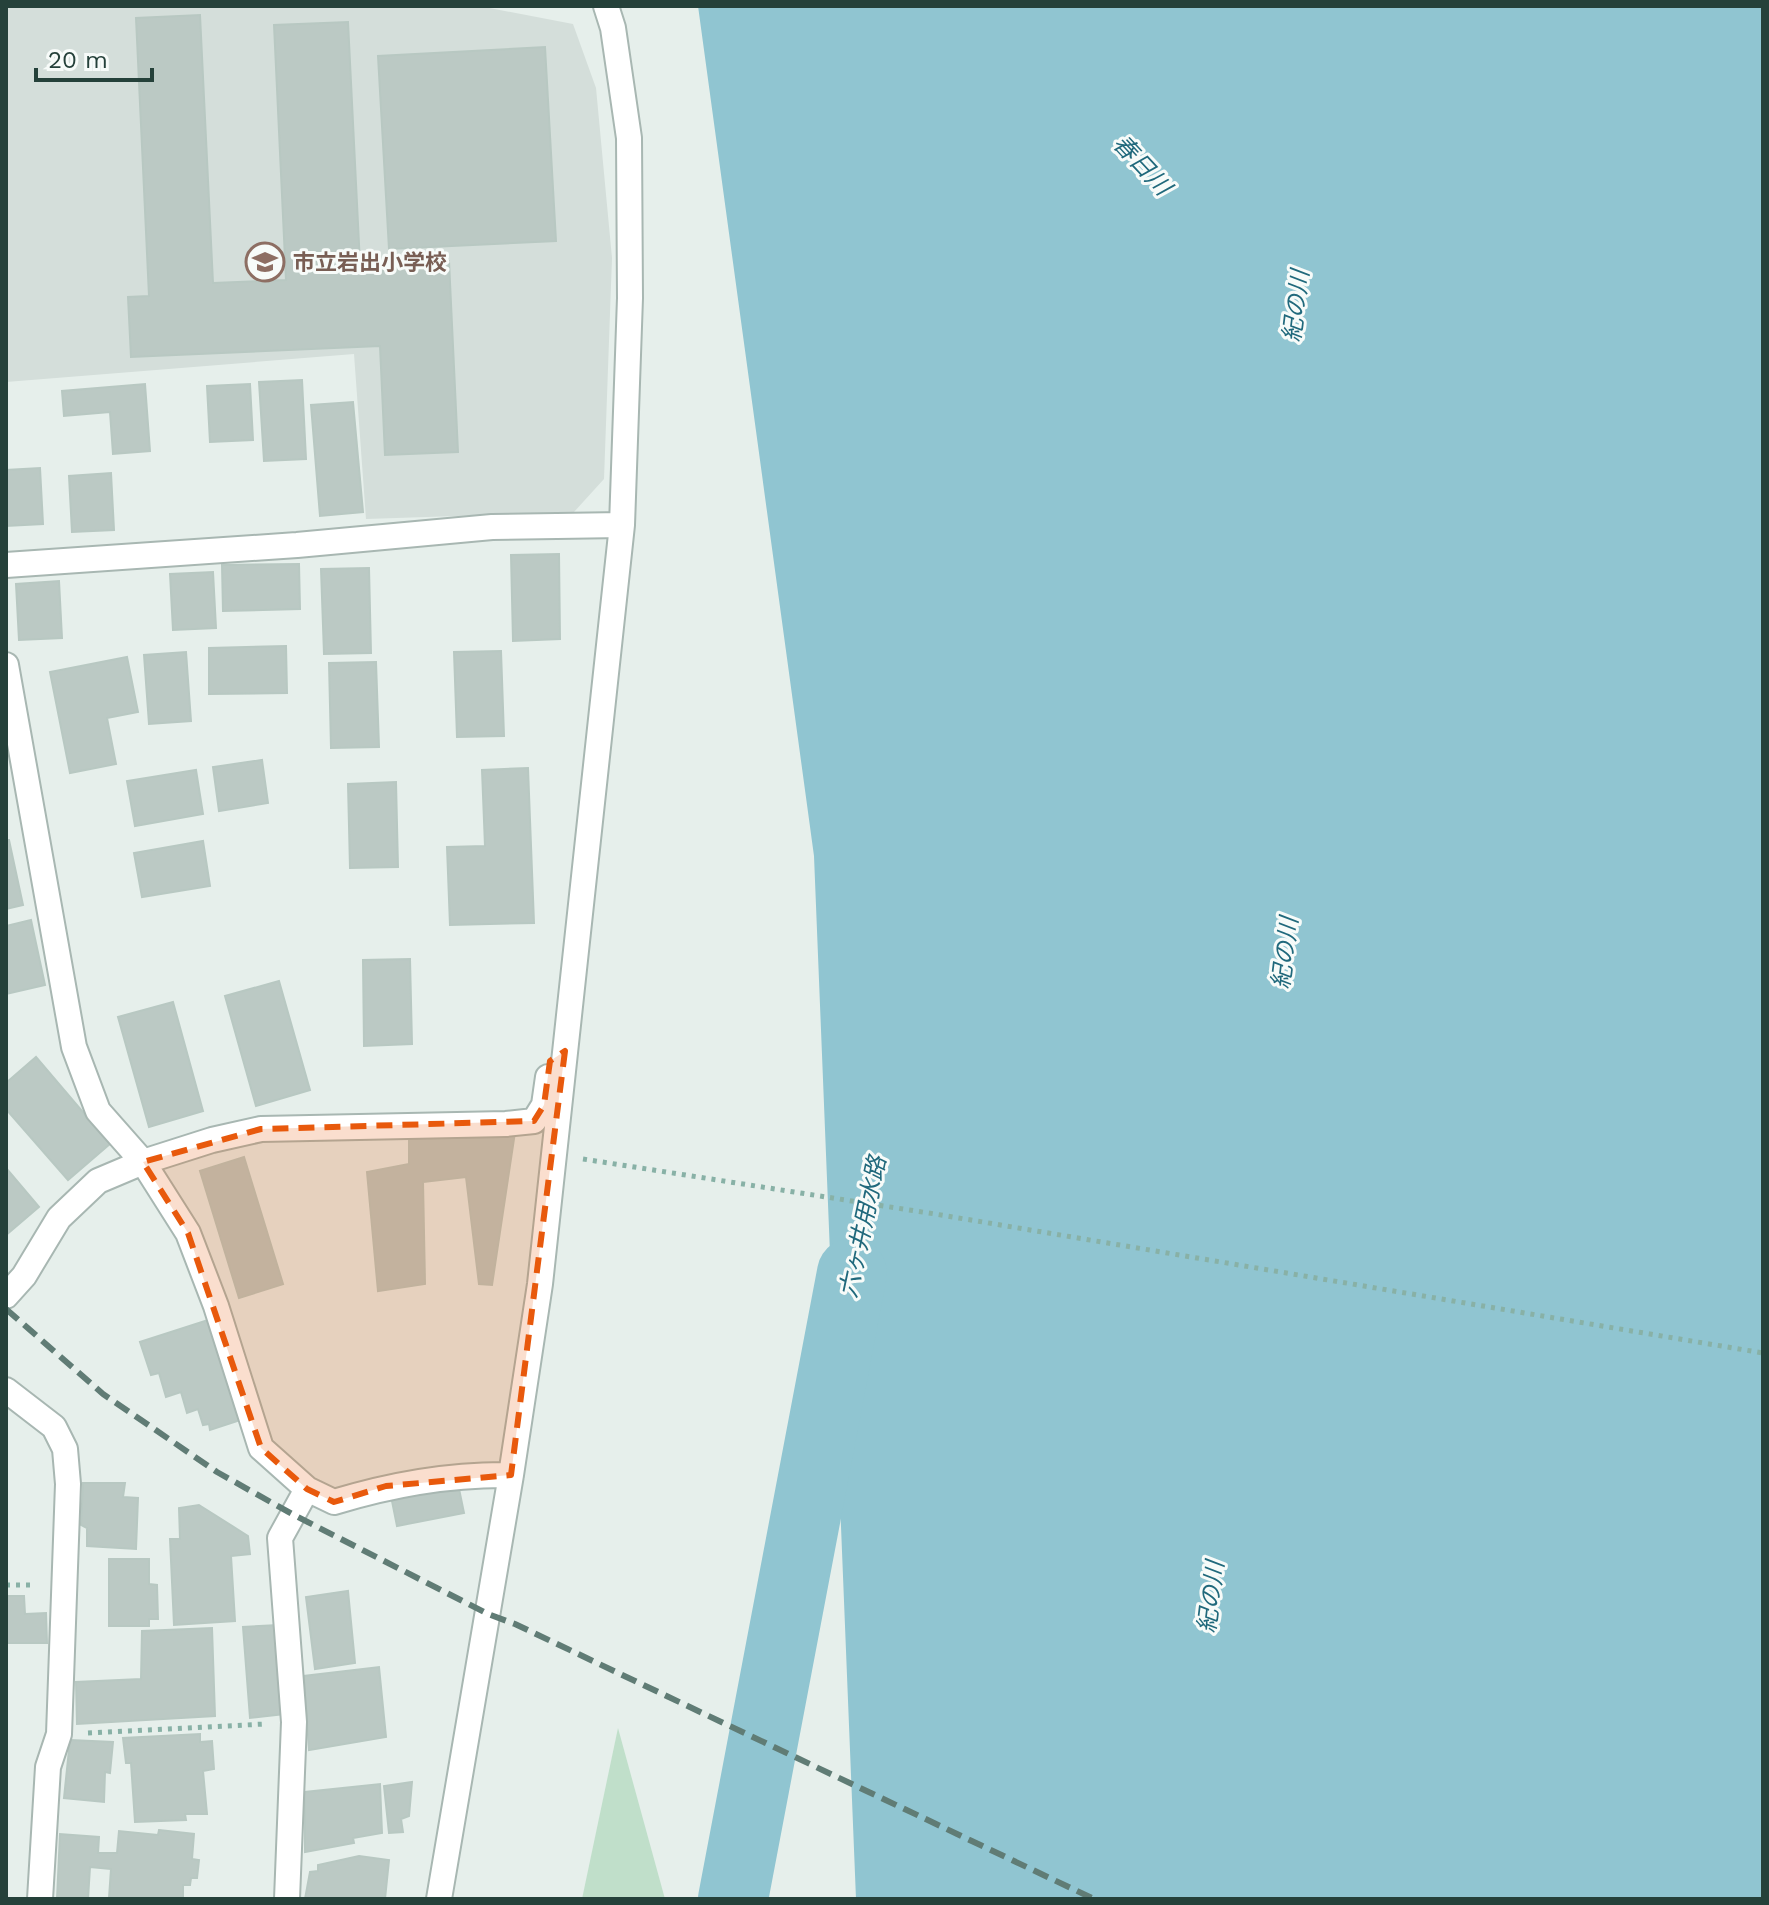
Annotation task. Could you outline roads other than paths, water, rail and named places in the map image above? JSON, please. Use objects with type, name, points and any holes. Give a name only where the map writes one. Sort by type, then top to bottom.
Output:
[{"type":"street","points":[[439,1899],[540,1284],[622,525],[630,298],[629,138],[613,28],[606,6]]},
{"type":"street","points":[[6,565],[297,545],[492,527],[622,525]]},
{"type":"street","points":[[6,665],[74,1047],[98,1111],[143,1162],[188,1233],[216,1306],[261,1448],[307,1489],[334,1502],[386,1486],[467,1474],[511,1475]]},
{"type":"street","points":[[6,1296],[24,1276],[59,1218],[98,1181],[143,1162],[212,1140],[261,1129],[534,1121],[544,1105],[550,1061],[565,1051]]},
{"type":"street","points":[[6,1390],[54,1427],[65,1449],[68,1484],[59,1734],[48,1767],[40,1899]]},
{"type":"street","points":[[287,1899],[294,1722],[280,1538],[307,1489]]},
{"type":"water","points":[[698,6],[1763,6],[1763,1899],[856,1899],[814,856]]},
{"type":"waterway","name":"六ヶ井用水路","points":[[733,1899],[852,1273]]},
{"type":"railway","points":[[6,1309],[103,1394],[217,1472],[292,1514],[488,1614],[515,1624],[1094,1899]]},
{"type":"place","name":"市立岩出小学校","points":[[265,262]]},
{"type":"water label","name":"春日川","points":[[1142,165]]},
{"type":"water label","name":"紀の川","points":[[1296,306]]},
{"type":"water label","name":"紀の川","points":[[1285,953]]},
{"type":"water label","name":"紀の川","points":[[1211,1597]]}]
